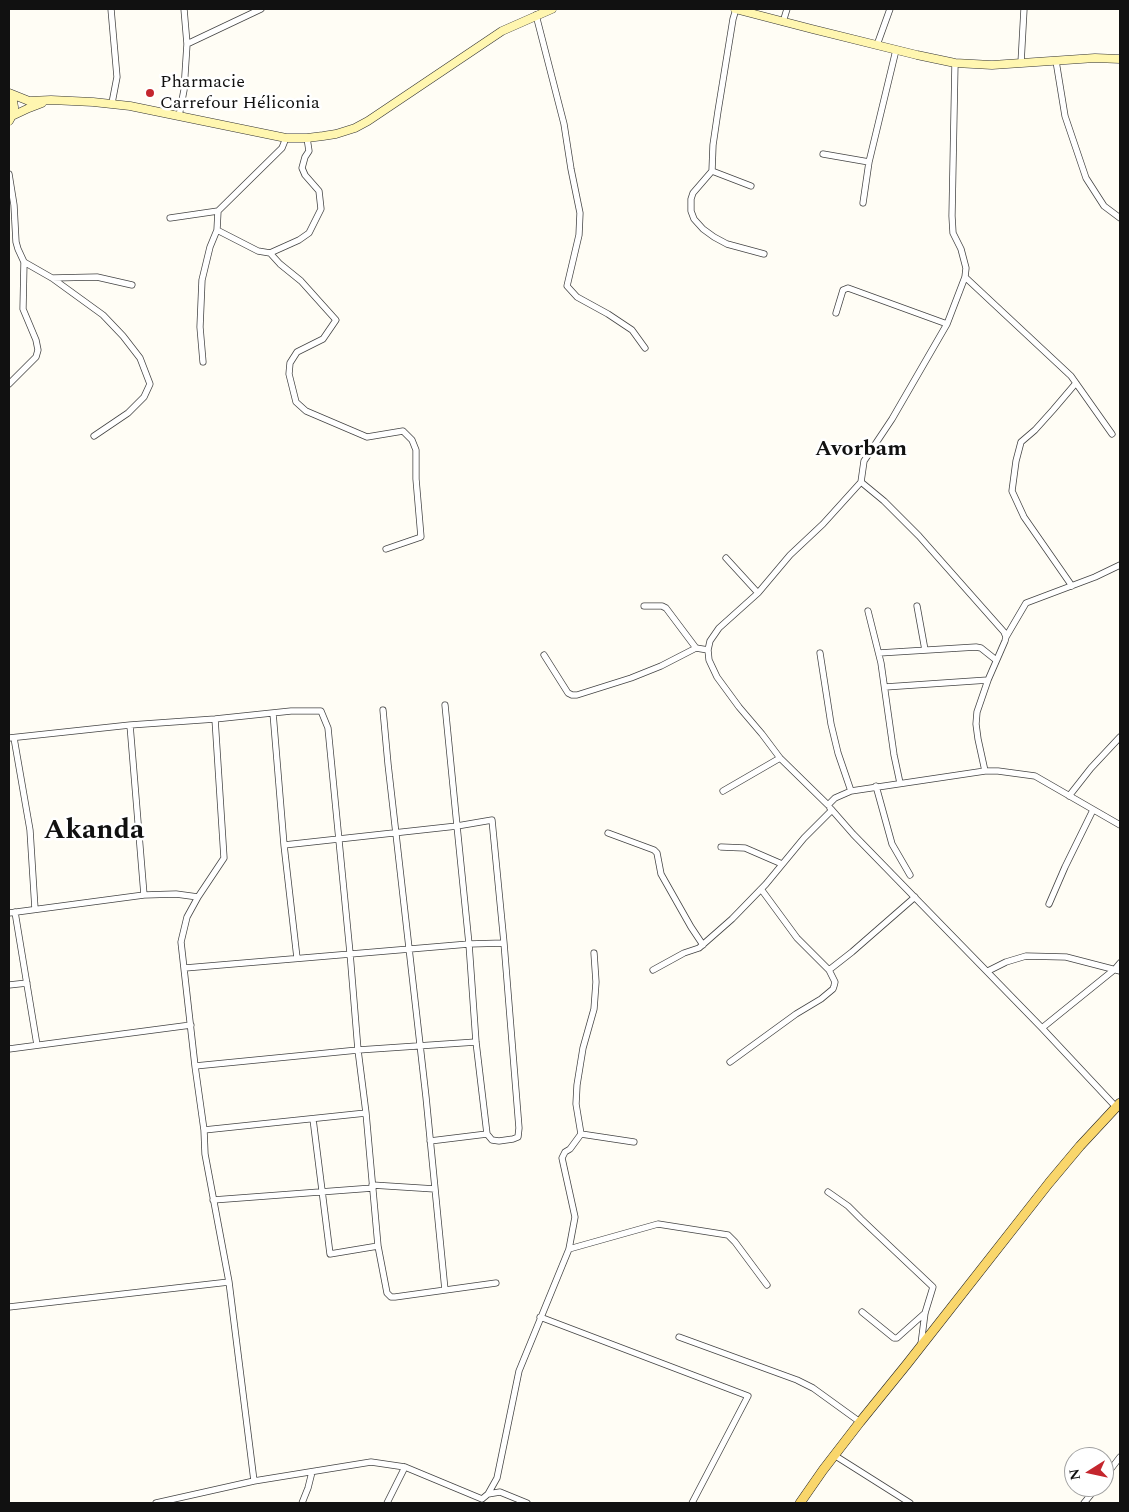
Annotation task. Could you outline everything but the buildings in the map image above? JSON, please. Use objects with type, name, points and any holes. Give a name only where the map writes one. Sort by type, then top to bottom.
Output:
[{"type":"main road","points":[[800,1503],[834,1455],[1049,1183],[1118,1105]]},
{"type":"street","points":[[111,9],[117,77],[112,103]]},
{"type":"street","points":[[179,116],[184,90],[187,44],[184,9]]},
{"type":"street","points":[[187,44],[261,9]]},
{"type":"street","points":[[9,94],[29,101],[51,100],[112,103],[286,138],[307,138],[336,134],[355,128],[368,121],[493,36],[552,9]]},
{"type":"street","points":[[764,254],[727,244],[703,229],[694,219],[691,211],[691,199],[694,193],[712,171],[716,120],[735,9],[955,63],[980,65],[1095,58],[1120,59]]},
{"type":"street","points":[[783,22],[786,9]]},
{"type":"street","points":[[878,45],[890,9]]},
{"type":"street","points":[[1021,63],[1024,9]]},
{"type":"street","points":[[536,15],[564,124],[580,213],[579,235],[567,286],[578,297],[632,330],[645,348]]},
{"type":"street","points":[[863,203],[869,162],[896,50]]},
{"type":"street","points":[[1056,61],[1065,116],[1086,178],[1104,206],[1120,218]]},
{"type":"street","points":[[955,63],[952,216],[953,234],[961,249],[966,268],[965,277],[947,324],[892,420],[864,461],[861,482],[824,524],[790,555],[758,593],[719,628],[710,641],[708,650],[709,660],[726,691],[780,758],[1118,1105]]},
{"type":"street","points":[[9,94],[14,107],[10,119]]},
{"type":"street","points":[[10,119],[29,108],[51,100]]},
{"type":"street","points":[[170,218],[218,211],[282,148],[286,138]]},
{"type":"street","points":[[216,230],[258,251],[270,253],[300,240],[309,233],[321,210],[319,191],[305,175],[302,168],[309,151],[307,138]]},
{"type":"street","points":[[823,154],[869,162]]},
{"type":"street","points":[[712,171],[751,186]]},
{"type":"street","points":[[9,174],[18,249],[24,262],[23,309],[36,340],[38,350],[36,357],[9,384]]},
{"type":"street","points":[[204,362],[200,327],[202,280],[216,230],[218,211]]},
{"type":"street","points":[[270,253],[301,282],[336,320],[323,339],[297,352],[290,363],[289,374],[296,402],[306,411],[367,437],[403,431],[412,440],[416,450],[416,479],[421,537],[386,549]]},
{"type":"street","points":[[24,262],[52,278],[103,315],[140,358],[150,384],[144,397],[128,413],[94,436]]},
{"type":"street","points":[[52,278],[97,277],[132,284]]},
{"type":"street","points":[[965,277],[1071,376],[1112,434]]},
{"type":"street","points":[[836,313],[843,290],[852,288],[947,324]]},
{"type":"street","points":[[1072,586],[1024,517],[1012,491],[1021,442],[1054,410],[1076,383]]},
{"type":"street","points":[[861,482],[884,501],[919,536],[1004,632],[1006,637]]},
{"type":"street","points":[[726,558],[758,593]]},
{"type":"street","points":[[985,771],[978,740],[977,712],[1006,637],[1026,603],[1120,565]]},
{"type":"street","points":[[644,606],[662,606],[666,608],[696,648]]},
{"type":"street","points":[[918,606],[925,650]]},
{"type":"street","points":[[868,611],[879,653],[900,783]]},
{"type":"street","points":[[879,653],[976,647],[981,648],[996,660]]},
{"type":"street","points":[[544,655],[568,693],[577,695],[631,678],[661,666],[696,648],[708,650]]},
{"type":"street","points":[[820,653],[831,724],[838,753],[851,791]]},
{"type":"street","points":[[885,686],[988,680]]},
{"type":"street","points":[[284,845],[457,826],[492,820],[504,943],[519,1128],[518,1137],[499,1141],[492,1140],[487,1134],[476,1042],[469,944],[457,826],[445,706]]},
{"type":"street","points":[[35,909],[30,830],[12,738],[130,725],[304,710],[321,711],[328,728],[378,1246],[387,1293],[391,1297],[496,1284]]},
{"type":"street","points":[[383,710],[446,1290]]},
{"type":"street","points":[[273,713],[284,845],[297,958]]},
{"type":"street","points":[[215,719],[224,858],[187,917],[181,942],[206,1154],[229,1282],[254,1481]]},
{"type":"street","points":[[130,725],[144,895]]},
{"type":"street","points":[[1069,796],[1091,768],[1120,738]]},
{"type":"street","points":[[723,791],[780,758]]},
{"type":"street","points":[[654,970],[668,961],[703,945],[766,884],[830,808],[835,798],[851,791],[985,771],[1015,772],[1035,776],[1120,825]]},
{"type":"street","points":[[876,786],[892,844],[910,875]]},
{"type":"street","points":[[1049,904],[1093,810]]},
{"type":"street","points":[[608,833],[654,850],[657,853],[662,874],[703,945]]},
{"type":"street","points":[[721,847],[745,848],[782,864]]},
{"type":"street","points":[[730,1062],[796,1014],[821,999],[833,989],[835,982],[829,970],[797,938],[761,889]]},
{"type":"street","points":[[37,1044],[27,983],[12,913],[144,895],[176,894],[198,897]]},
{"type":"street","points":[[829,970],[915,898]]},
{"type":"street","points":[[185,968],[350,953],[504,943]]},
{"type":"street","points":[[156,1503],[254,1481],[372,1462],[405,1466],[481,1501],[488,1494],[497,1478],[519,1371],[569,1249],[575,1217],[562,1158],[581,1134],[576,1104],[577,1085],[583,1048],[594,1009],[596,982],[594,953]]},
{"type":"street","points":[[988,971],[1006,962],[1026,956],[1066,958],[1118,970]]},
{"type":"street","points":[[1042,1028],[1118,970],[1120,963]]},
{"type":"street","points":[[9,985],[27,983]]},
{"type":"street","points":[[9,1049],[191,1026]]},
{"type":"street","points":[[195,1066],[358,1050],[476,1042]]},
{"type":"street","points":[[204,1130],[366,1113]]},
{"type":"street","points":[[313,1119],[330,1254],[378,1246]]},
{"type":"street","points":[[430,1141],[487,1134]]},
{"type":"street","points":[[581,1134],[634,1142]]},
{"type":"street","points":[[214,1200],[322,1193],[373,1187],[434,1189]]},
{"type":"street","points":[[828,1192],[848,1206],[934,1287],[925,1313],[921,1346]]},
{"type":"street","points":[[569,1249],[658,1224],[728,1235],[767,1285]]},
{"type":"street","points":[[9,1307],[229,1282]]},
{"type":"street","points":[[862,1312],[894,1338],[897,1338],[925,1313]]},
{"type":"street","points":[[540,1317],[748,1396],[692,1503]]},
{"type":"street","points":[[679,1338],[797,1380],[813,1388],[860,1422]]},
{"type":"street","points":[[834,1455],[910,1503]]},
{"type":"street","points":[[387,1503],[405,1466]]},
{"type":"street","points":[[302,1503],[312,1472]]},
{"type":"street","points":[[497,1478],[500,1492]]},
{"type":"street","points":[[488,1494],[500,1492],[527,1503]]},
{"type":"place","name":"Pharmacie Carrefour Héliconia","points":[[150,93]]},
{"type":"district","name":"Avorbam","points":[[861,451]]},
{"type":"district","name":"Akanda","points":[[94,833]]}]
